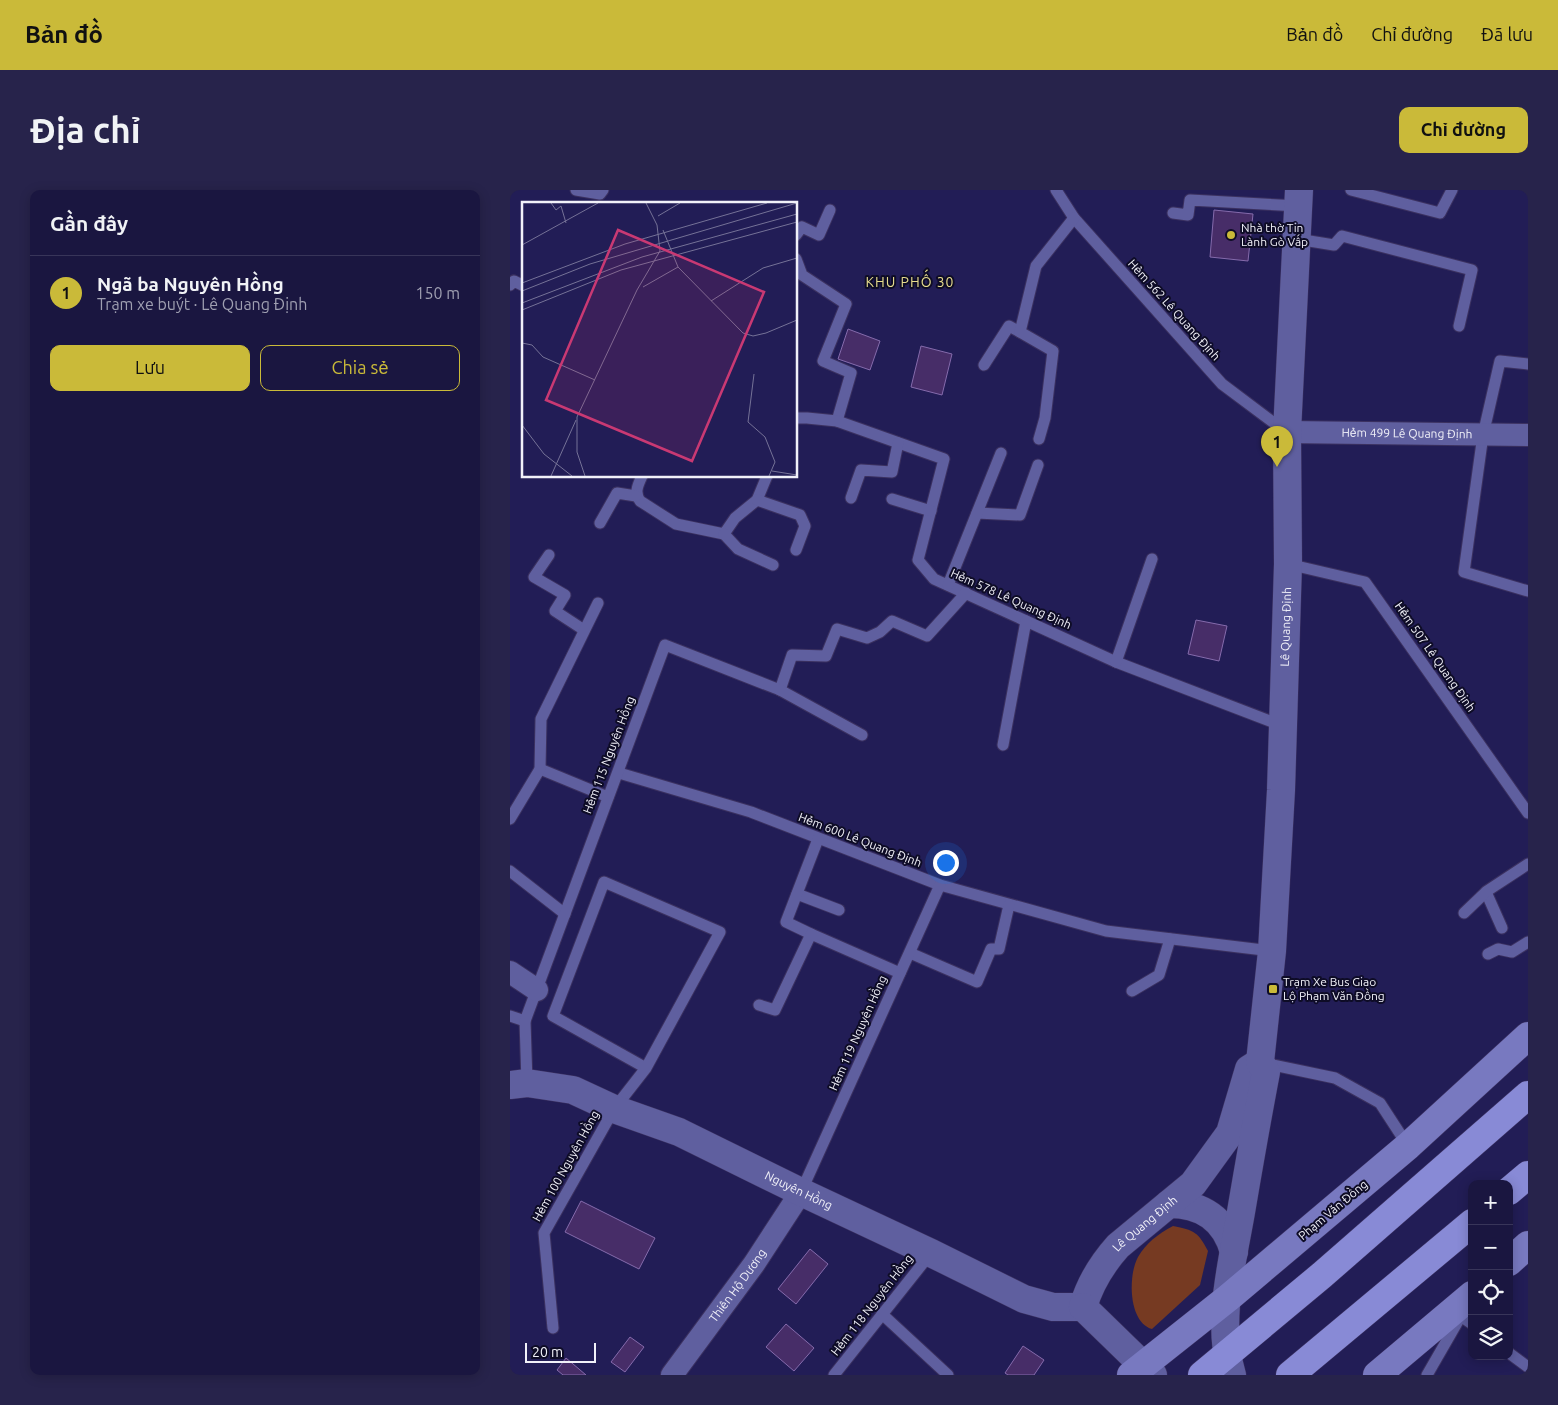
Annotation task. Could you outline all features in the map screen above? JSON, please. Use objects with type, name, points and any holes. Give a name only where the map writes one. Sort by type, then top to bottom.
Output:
[{"type":"highway","points":[[1202,1375],[1230,1365],[1528,1095]]},
{"type":"highway","points":[[1513,1188],[1528,1175]]},
{"type":"highway","points":[[1290,1375],[1470,1225]]},
{"type":"main road","name":"Lê Quang Định","points":[[1230,1365],[1226,1336],[1228,1298],[1234,1252],[1266,1072],[1260,1062],[1272,951],[1283,726],[1288,564],[1286,432],[1299,198]]},
{"type":"main road","name":"Phạm Văn Đồng","points":[[1142,1372],[1408,1146],[1528,1036]]},
{"type":"main road","name":"Lê Quang Định","points":[[1083,1308],[1092,1283],[1118,1246],[1193,1184],[1230,1133],[1249,1069],[1260,1062]]},
{"type":"main road","name":"Nguyên Hồng","points":[[519,1084],[573,1090],[614,1109],[679,1132],[1024,1299],[1053,1307],[1083,1308]]},
{"type":"main road","points":[[1169,1204],[1190,1206],[1210,1215],[1226,1231],[1234,1252]]},
{"type":"main road","points":[[1513,1258],[1528,1245]]},
{"type":"main road","points":[[1083,1308],[1142,1372]]},
{"type":"main road","points":[[1377,1375],[1465,1312]]},
{"type":"street","name":"Hẻm 499 Lê Quang Định","points":[[1286,432],[1528,435]]},
{"type":"street","points":[[510,972],[536,990]]},
{"type":"street","name":"Thiên Hộ Dương","points":[[672,1375],[748,1272],[801,1192]]},
{"type":"lane","points":[[576,190],[600,194],[603,190]]},
{"type":"lane","name":"Hẻm 562 Lê Quang Định","points":[[1056,190],[1074,218],[1222,384],[1286,432]]},
{"type":"lane","points":[[1351,190],[1440,213],[1452,190]]},
{"type":"lane","points":[[1173,213],[1188,215],[1190,200],[1299,198]]},
{"type":"lane","points":[[798,232],[802,227],[819,234],[830,210]]},
{"type":"lane","points":[[1020,332],[1036,266],[1074,218]]},
{"type":"lane","points":[[1297,239],[1334,246],[1342,236],[1472,270],[1459,326]]},
{"type":"lane","points":[[798,264],[802,275],[846,304],[823,361],[851,373],[837,421]]},
{"type":"lane","points":[[510,285],[514,280],[522,285]]},
{"type":"lane","points":[[984,365],[1009,326],[1053,351],[1045,418],[1039,439]]},
{"type":"lane","points":[[1528,364],[1500,361],[1483,434],[1464,572],[1528,591]]},
{"type":"lane","name":"Hẻm 578 Lê Quang Định","points":[[798,418],[837,421],[944,459],[918,560],[934,579],[1116,662],[1283,726]]},
{"type":"lane","points":[[851,498],[861,470],[892,472],[898,443]]},
{"type":"lane","points":[[948,585],[1001,453]]},
{"type":"lane","points":[[977,513],[1020,515],[1038,465]]},
{"type":"lane","points":[[636,496],[641,478]]},
{"type":"lane","points":[[724,534],[735,518],[757,500],[766,478]]},
{"type":"lane","points":[[600,523],[617,493],[636,496],[640,501],[676,524],[724,534],[738,549],[773,565]]},
{"type":"lane","points":[[892,499],[931,511]]},
{"type":"lane","points":[[757,500],[800,515],[805,526],[796,550]]},
{"type":"lane","points":[[549,555],[534,577],[565,595],[555,611],[584,630]]},
{"type":"lane","points":[[1116,662],[1152,559]]},
{"type":"lane","name":"Hẻm 507 Lê Quang Định","points":[[1288,564],[1365,582],[1528,813]]},
{"type":"lane","points":[[780,690],[792,655],[826,656],[837,629],[867,638],[880,632],[892,622],[927,636],[966,593]]},
{"type":"lane","points":[[510,818],[540,768],[541,719],[598,603]]},
{"type":"lane","points":[[1003,744],[1026,621]]},
{"type":"lane","name":"Hẻm 115 Nguyên Hồng","points":[[519,1084],[525,1021],[666,645],[780,690],[862,736]]},
{"type":"lane","points":[[540,768],[608,797]]},
{"type":"lane","name":"Hẻm 600 Lê Quang Định","points":[[619,773],[752,812],[940,885],[1009,905],[1106,931],[1272,951]]},
{"type":"lane","points":[[1518,800],[1528,792]]},
{"type":"lane","points":[[818,839],[786,922],[900,973]]},
{"type":"lane","points":[[1464,912],[1486,892],[1528,864]]},
{"type":"lane","points":[[510,871],[565,914]]},
{"type":"lane","name":"Hẻm 100 Nguyên Hồng","points":[[553,1328],[544,1233],[614,1109],[646,1068],[720,932],[604,882],[553,1016],[646,1068]]},
{"type":"lane","name":"Hẻm 119 Nguyên Hồng","points":[[801,1192],[940,885]]},
{"type":"lane","points":[[1486,892],[1502,928]]},
{"type":"lane","points":[[797,894],[839,910]]},
{"type":"lane","points":[[910,953],[977,982],[991,948],[999,948],[1009,905]]},
{"type":"lane","points":[[759,1005],[775,1010],[811,934]]},
{"type":"lane","points":[[1132,990],[1158,975],[1170,939]]},
{"type":"lane","points":[[1488,954],[1498,949],[1512,952],[1528,942]]},
{"type":"lane","points":[[510,1016],[525,1021]]},
{"type":"lane","points":[[1260,1062],[1335,1078],[1365,1094],[1380,1103],[1408,1146]]},
{"type":"lane","name":"Hẻm 118 Nguyên Hồng","points":[[834,1375],[931,1253]]},
{"type":"lane","points":[[1427,1375],[1465,1312]]},
{"type":"lane","points":[[882,1314],[948,1375]]},
{"type":"lane","points":[[1513,1356],[1528,1367],[1521,1375]]},
{"type":"shaded area","points":[[1173,1226],[1195,1233],[1208,1251],[1200,1285],[1152,1329],[1144,1325],[1134,1308],[1132,1286],[1135,1265],[1145,1247],[1157,1236]]},
{"type":"building","name":"Nhà thờ Tin Lành Gò Vấp","points":[[1214,210],[1253,214],[1248,261],[1210,257]]},
{"type":"building","points":[[848,329],[880,341],[870,370],[838,359]]},
{"type":"building","points":[[921,346],[952,354],[942,395],[911,387]]},
{"type":"building","points":[[1196,620],[1227,626],[1219,661],[1188,654]]},
{"type":"building","points":[[581,1201],[655,1238],[639,1269],[565,1232]]},
{"type":"building","points":[[810,1249],[828,1264],[796,1304],[778,1289]]},
{"type":"building","points":[[786,1324],[814,1348],[794,1371],[766,1347]]},
{"type":"building","points":[[630,1337],[644,1347],[625,1372],[611,1362]]},
{"type":"building","points":[[1023,1346],[1044,1360],[1034,1375],[1008,1375],[1005,1373]]},
{"type":"building","points":[[566,1358],[586,1375],[563,1375],[557,1370]]},
{"type":"place","name":"Nhà thờ Tin Lành Gò Vấp","points":[[1231,235]]},
{"type":"place","name":"Ngã ba Nguyên Hồng","points":[[1277,467]]},
{"type":"place","name":"Trạm Xe Bus Giao Lộ Phạm Văn Đồng","points":[[1273,989]]},
{"type":"district","name":"KHU PHỐ 30","points":[[910,282]]}]
